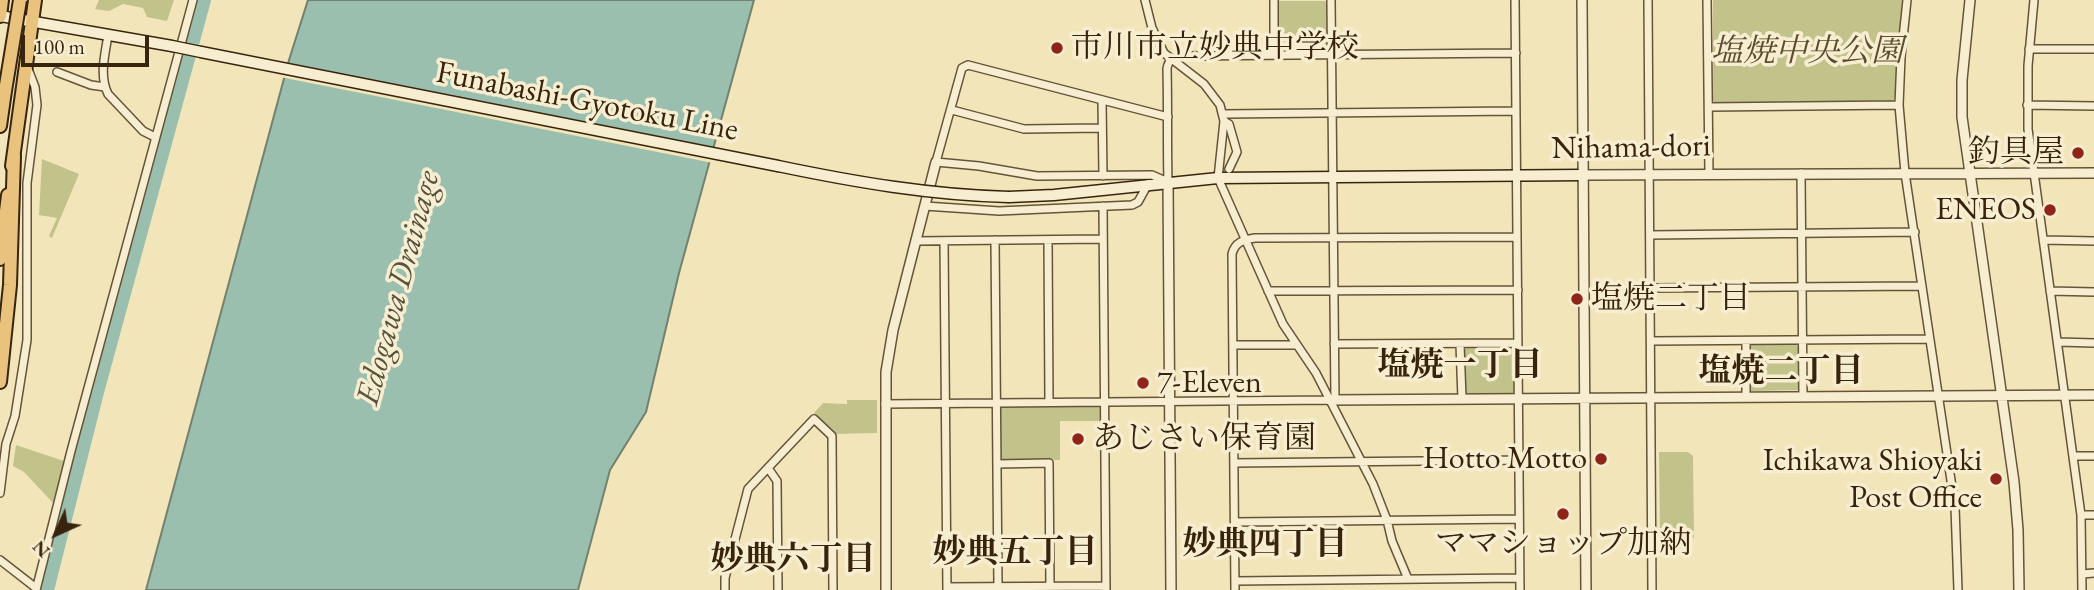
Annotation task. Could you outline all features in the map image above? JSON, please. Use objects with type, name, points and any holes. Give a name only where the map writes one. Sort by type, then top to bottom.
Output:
[{"type":"highway","points":[[0,16],[2,0]]},
{"type":"highway","points":[[0,125],[20,0]]},
{"type":"highway","points":[[0,260],[35,0]]},
{"type":"highway","points":[[0,382],[10,285],[14,156]]},
{"type":"main road","name":"Funabashi-Gyotoku Line","points":[[0,16],[172,46],[858,182],[935,194],[1009,197],[1054,195],[1168,182]]},
{"type":"main road","name":"Nihama-dori","points":[[1168,182],[1218,178],[1583,175]]},
{"type":"street","points":[[0,559],[36,589],[192,0]]},
{"type":"street","points":[[1145,0],[1152,28],[1164,53],[1204,84],[1215,97],[1237,152],[1229,169]]},
{"type":"street","points":[[1274,0],[1274,55]]},
{"type":"street","points":[[1331,0],[1334,344],[1332,400]]},
{"type":"street","points":[[1515,0],[1520,590]]},
{"type":"street","points":[[1582,0],[1587,590]]},
{"type":"street","points":[[1648,0],[1652,590]]},
{"type":"street","points":[[1707,0],[1709,174]]},
{"type":"street","points":[[1907,0],[1899,105],[1905,173],[1956,524],[1958,590]]},
{"type":"street","points":[[1970,0],[1961,99],[2017,510],[2019,590]]},
{"type":"street","points":[[2034,0],[2026,105],[2033,173],[2081,515],[2082,590]]},
{"type":"street","points":[[108,35],[103,73],[108,94],[143,131],[155,137]]},
{"type":"street","points":[[2029,49],[2094,49]]},
{"type":"street","points":[[1171,590],[1167,69],[1171,60],[1184,56],[1516,53]]},
{"type":"street","points":[[0,493],[6,444],[15,416],[28,331],[27,183],[37,96],[26,61]]},
{"type":"street","points":[[886,590],[885,404],[892,330],[962,68],[968,65],[1168,117]]},
{"type":"street","points":[[57,72],[91,85],[105,87]]},
{"type":"street","points":[[1102,100],[1103,176]]},
{"type":"street","points":[[1709,107],[1899,105]]},
{"type":"street","points":[[2026,105],[2094,106]]},
{"type":"street","points":[[952,110],[1024,129],[1102,128]]},
{"type":"street","points":[[1224,117],[1516,111]]},
{"type":"street","points":[[1224,117],[1218,178],[1283,324],[1332,400],[1373,484],[1387,520],[1391,541],[1408,579]]},
{"type":"street","points":[[936,162],[1037,176],[1152,175],[1168,182]]},
{"type":"street","points":[[1801,173],[1804,396]]},
{"type":"street","name":"Nihama-dori","points":[[1583,175],[2094,173]]},
{"type":"street","points":[[925,206],[999,211],[1136,204],[1148,184]]},
{"type":"street","points":[[944,241],[947,589],[1106,588],[1103,206]]},
{"type":"street","points":[[1650,235],[1915,232]]},
{"type":"street","points":[[1236,590],[1232,254],[1236,244],[1244,239],[1517,237]]},
{"type":"street","points":[[916,241],[1103,239]]},
{"type":"street","points":[[995,240],[998,587]]},
{"type":"street","points":[[1048,240],[1049,402]]},
{"type":"street","points":[[2043,240],[2094,241]]},
{"type":"street","points":[[1650,288],[1922,286]]},
{"type":"street","points":[[1268,291],[1518,290]]},
{"type":"street","points":[[2050,291],[2094,292]]},
{"type":"street","points":[[1651,341],[1929,339]]},
{"type":"street","points":[[1746,341],[1746,397]]},
{"type":"street","points":[[2058,342],[2094,343]]},
{"type":"street","points":[[1334,344],[1518,343]]},
{"type":"street","points":[[1460,344],[1462,399]]},
{"type":"street","points":[[1233,345],[1297,345]]},
{"type":"street","points":[[885,404],[2094,395]]},
{"type":"street","points":[[725,590],[725,578],[748,489],[814,419],[832,436],[833,590]]},
{"type":"street","points":[[2074,456],[2094,456]]},
{"type":"street","points":[[1234,463],[1518,460]]},
{"type":"street","points":[[997,464],[1049,463],[1050,587]]},
{"type":"street","points":[[768,468],[777,481],[778,590]]},
{"type":"street","points":[[2081,515],[2094,515]]},
{"type":"street","points":[[1236,522],[1519,519]]},
{"type":"street","points":[[2082,573],[2094,573]]},
{"type":"street","points":[[1236,581],[1520,578]]},
{"type":"green space","points":[[99,0],[174,0],[167,21],[147,17],[143,8],[123,4],[109,11],[95,9]]},
{"type":"green space","name":"塩焼中央公園","points":[[1713,0],[1902,0],[1895,98],[1892,102],[1715,103]]},
{"type":"green space","points":[[1279,1],[1325,1],[1328,4],[1326,51],[1279,52],[1276,49],[1276,4]]},
{"type":"green space","points":[[42,159],[79,174],[52,238],[49,236],[57,218],[39,215]]},
{"type":"green space","points":[[1465,347],[1510,347],[1514,350],[1515,391],[1512,395],[1465,395]]},
{"type":"green space","points":[[1748,347],[1799,347],[1800,388],[1748,389]]},
{"type":"green space","points":[[847,400],[877,400],[877,433],[835,434],[814,413],[823,403],[847,404]]},
{"type":"green space","points":[[1003,406],[1096,406],[1100,408],[1100,421],[1060,421],[1060,460],[1003,461],[1000,458],[1000,409]]},
{"type":"green space","points":[[16,445],[64,461],[53,503],[24,472],[13,466]]},
{"type":"green space","points":[[1659,452],[1688,452],[1693,456],[1694,538],[1660,538]]},
{"type":"water","name":"Edogawa Drainage","points":[[308,0],[754,0],[679,273],[646,412],[610,470],[578,590],[146,590],[289,60]]},
{"type":"pier","points":[[284,64],[717,149],[713,163],[280,77]]},
{"type":"waterway","points":[[46,590],[96,392],[203,0]]},
{"type":"place","name":"市川市立妙典中学校","points":[[1057,48]]},
{"type":"place","name":"釣具屋","points":[[2078,153]]},
{"type":"place","name":"ENEOS","points":[[2050,210]]},
{"type":"place","name":"塩焼二丁目","points":[[1577,299]]},
{"type":"place","name":"7-Eleven","points":[[1143,383]]},
{"type":"place","name":"あじさい保育園","points":[[1078,439]]},
{"type":"place","name":"Hotto Motto","points":[[1601,459]]},
{"type":"place","name":"Ichikawa Shioyaki Post Office","points":[[1996,479]]},
{"type":"place","name":"ママショップ加納","points":[[1563,514]]},
{"type":"district","name":"塩焼一丁目","points":[[1460,366]]},
{"type":"district","name":"塩焼二丁目","points":[[1781,372]]},
{"type":"district","name":"妙典四丁目","points":[[1265,545]]},
{"type":"district","name":"妙典五丁目","points":[[1015,553]]},
{"type":"district","name":"妙典六丁目","points":[[793,560]]}]
